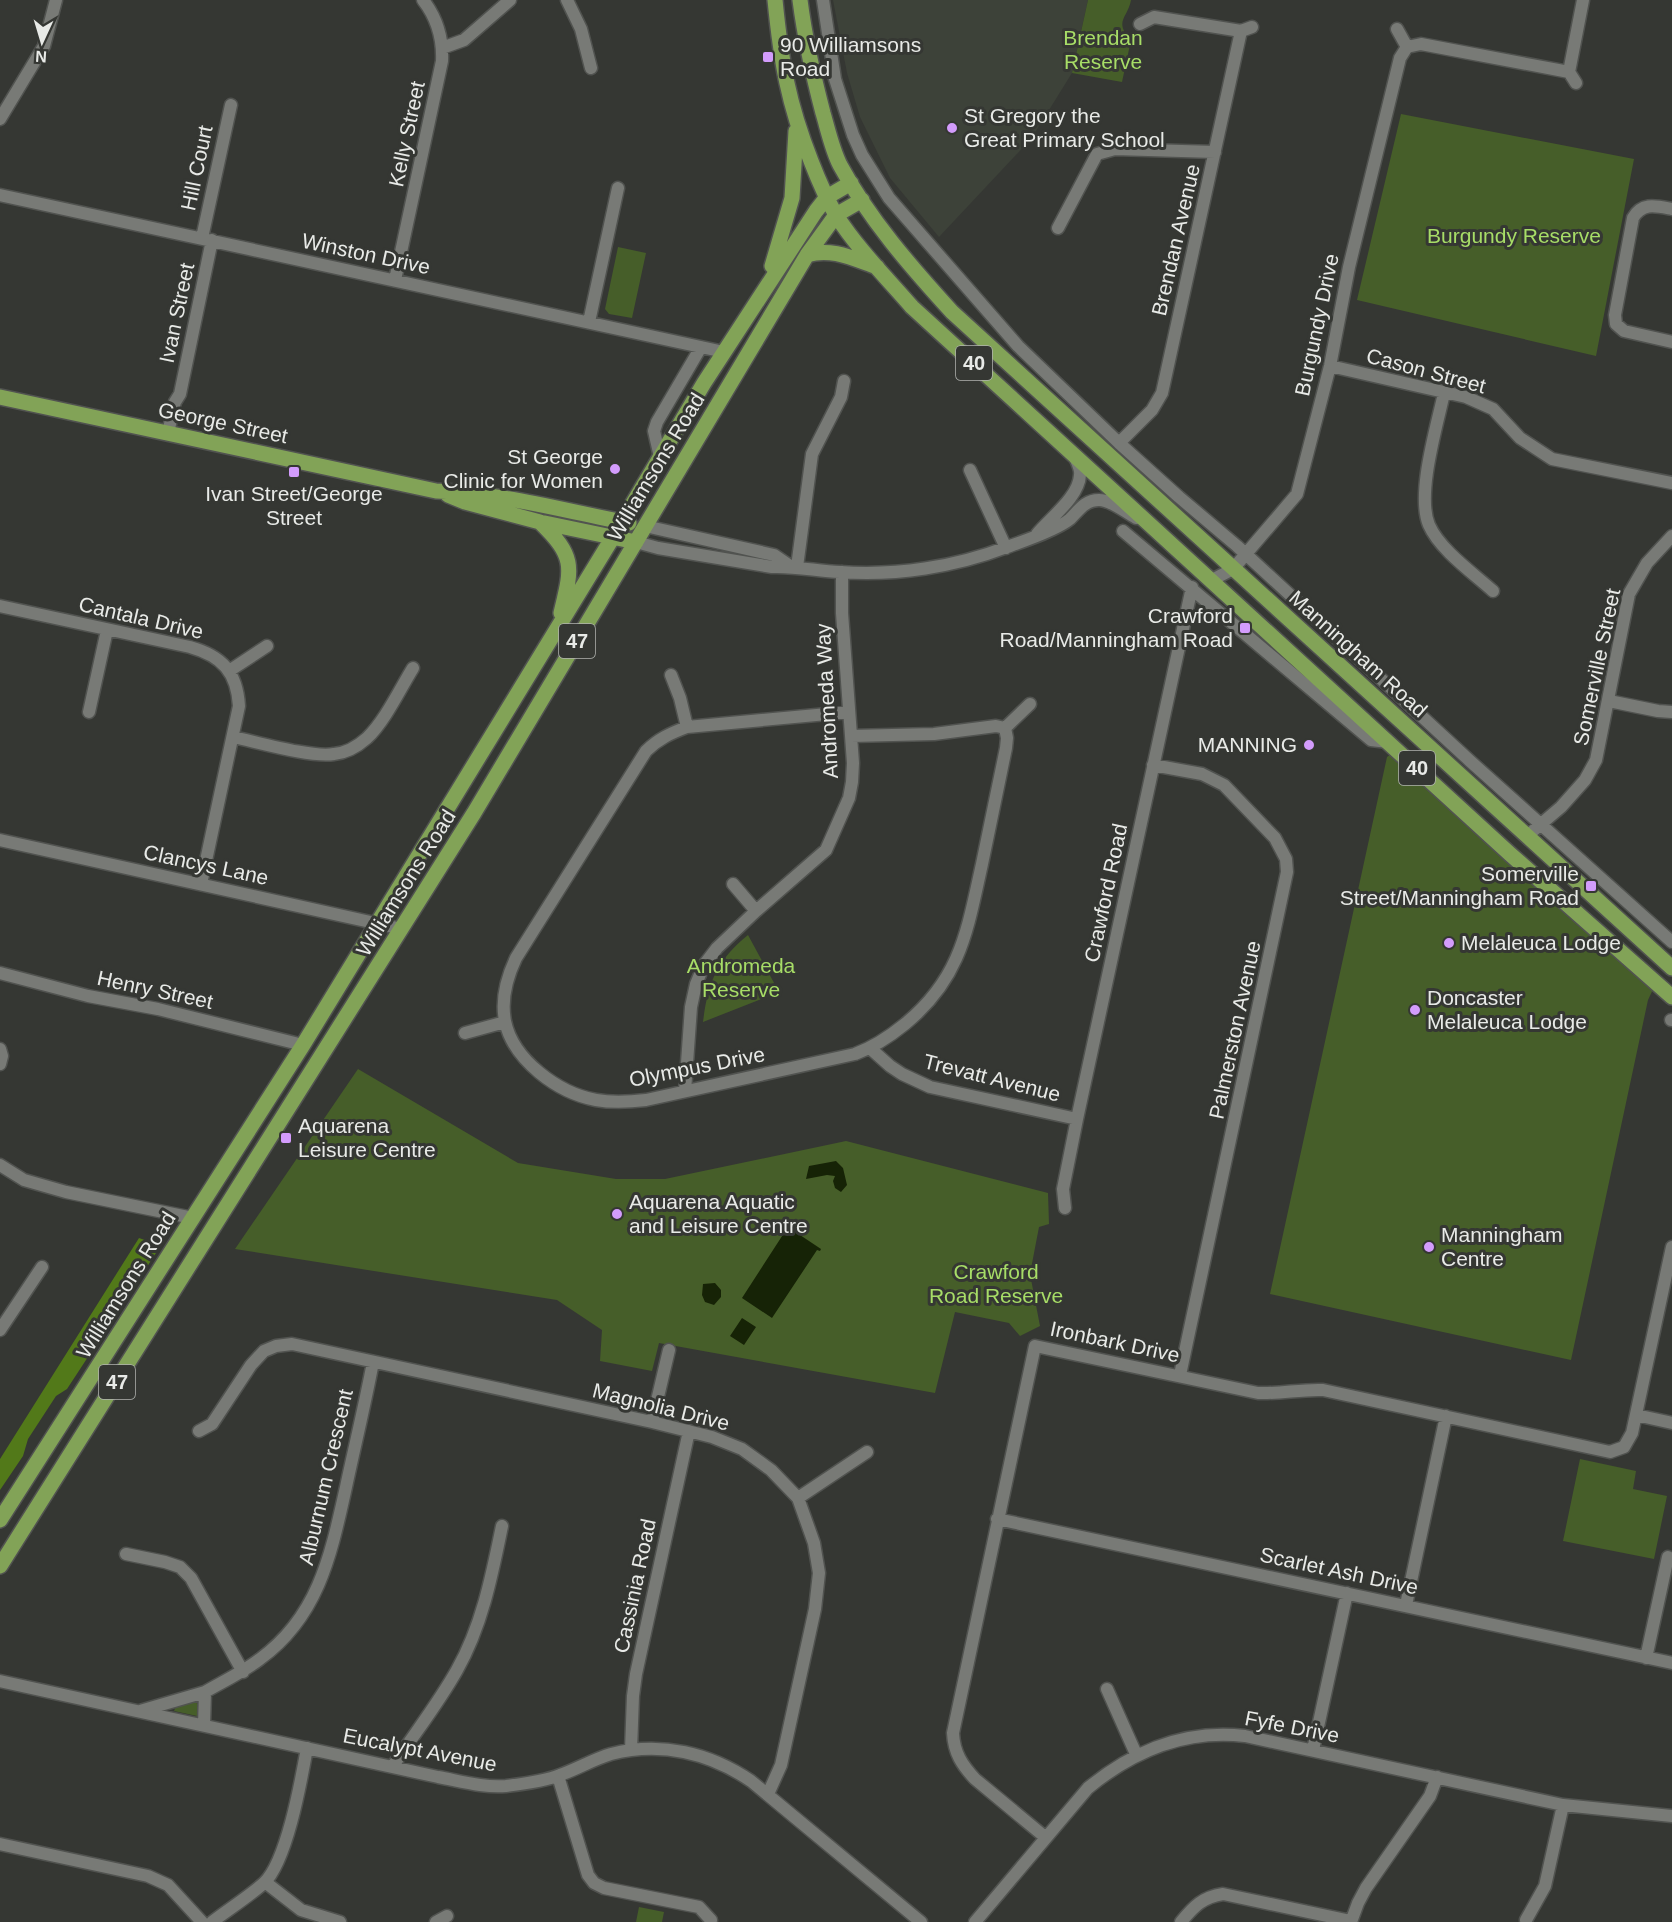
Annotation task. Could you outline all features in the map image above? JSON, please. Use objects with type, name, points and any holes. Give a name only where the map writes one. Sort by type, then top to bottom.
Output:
[{"type":"main road","name":"40","points":[[775,0],[780,57],[796,123]]},
{"type":"main road","name":"Manningham Road","points":[[800,0],[810,66],[831,144],[840,164],[887,236],[930,288],[952,312],[1672,968]]},
{"type":"main road","name":"Manningham Road","points":[[796,123],[836,215],[912,307],[1516,859],[1672,997]]},
{"type":"main road","points":[[766,286],[790,207],[796,123]]},
{"type":"main road","name":"47","points":[[827,197],[851,183]]},
{"type":"main road","name":"Williamsons Road","points":[[0,1520],[303,1045],[724,352],[827,197]]},
{"type":"main road","name":"47","points":[[836,215],[862,200]]},
{"type":"main road","name":"Williamsons Road","points":[[0,1566],[519,741],[807,255],[836,215]]},
{"type":"main road","points":[[807,255],[819,251],[833,252],[877,267]]},
{"type":"main road","name":"George Street","points":[[0,397],[436,490],[504,497],[645,526]]},
{"type":"main road","points":[[1107,485],[1123,468]]},
{"type":"main road","name":"George Street","points":[[436,490],[465,502],[540,522],[636,542]]},
{"type":"main road","points":[[540,522],[554,535],[566,552],[570,566],[558,626]]},
{"type":"main road","points":[[1516,859],[1533,841]]},
{"type":"main road","points":[[193,1218],[215,1227]]},
{"type":"street","points":[[0,119],[44,46],[56,0]]},
{"type":"street","name":"Kelly Street","points":[[395,279],[440,74],[442,48],[435,20],[423,0]]},
{"type":"street","points":[[442,48],[464,40],[510,0]]},
{"type":"street","points":[[567,0],[581,29],[591,68]]},
{"type":"street","points":[[823,0],[835,79],[862,155],[889,198],[1018,346],[1017,370]]},
{"type":"street","points":[[1397,29],[1407,47],[1421,44],[1573,77],[1583,0]]},
{"type":"street","name":"Brendan Avenue","points":[[1119,443],[1152,410],[1161,393],[1215,152],[1247,29],[1154,17],[1140,24]]},
{"type":"street","name":"Burgundy Drive","points":[[1212,580],[1233,569],[1297,494],[1330,366],[1349,267],[1394,81],[1400,58],[1407,47]]},
{"type":"street","name":"Hill Court","points":[[207,239],[231,105]]},
{"type":"street","points":[[1058,228],[1097,154],[1114,149],[1215,152]]},
{"type":"street","points":[[589,322],[618,188]]},
{"type":"street","name":"Winston Drive","points":[[0,195],[724,352]]},
{"type":"street","points":[[1672,208],[1650,205],[1637,211],[1633,218],[1615,315],[1619,328],[1630,333],[1672,342]]},
{"type":"street","name":"Ivan Street","points":[[172,434],[175,402],[180,394],[207,239]]},
{"type":"street","points":[[991,347],[1018,346]]},
{"type":"street","name":"Manningham Road","points":[[1018,346],[1119,443],[1246,554],[1470,761],[1672,942]]},
{"type":"street","name":"Williamsons Road","points":[[660,457],[654,431],[657,422],[701,347]]},
{"type":"street","name":"Cason Street","points":[[1330,366],[1466,397],[1493,409],[1520,438],[1552,459],[1672,483]]},
{"type":"street","points":[[794,567],[812,454],[842,396],[844,381]]},
{"type":"street","points":[[1444,393],[1426,477],[1424,500],[1429,525],[1445,547],[1493,591]]},
{"type":"street","points":[[1036,535],[1045,523],[1061,510],[1079,482],[1080,471],[1075,456]]},
{"type":"street","points":[[970,470],[1006,548]]},
{"type":"street","points":[[636,542],[658,548],[772,567],[794,567],[842,573],[916,570],[1006,548],[1068,520],[1082,506],[1102,499],[1158,531]]},
{"type":"street","points":[[645,526],[774,555],[794,567]]},
{"type":"street","name":"Manningham Road","points":[[1123,531],[1371,740],[1388,742]]},
{"type":"street","name":"Somerville Street","points":[[1533,841],[1540,823],[1561,807],[1585,780],[1596,760],[1629,594],[1647,563],[1672,536]]},
{"type":"street","points":[[1176,574],[1178,550]]},
{"type":"street","name":"Andromeda Way","points":[[685,1090],[690,1019],[696,984],[704,965],[717,948],[756,911],[816,860],[830,843],[849,798],[852,782],[851,736],[842,613],[842,573]]},
{"type":"street","name":"Crawford Road","points":[[1065,1208],[1063,1189],[1077,1119],[1192,587]]},
{"type":"street","name":"Cantala Drive","points":[[0,606],[202,650],[213,655],[229,671]]},
{"type":"street","points":[[89,712],[107,630]]},
{"type":"street","points":[[201,884],[239,706],[238,693],[229,671],[267,646]]},
{"type":"street","points":[[233,737],[314,754],[333,755],[352,749],[367,738],[378,724],[413,668]]},
{"type":"street","points":[[671,675],[680,698],[687,727]]},
{"type":"street","points":[[1609,700],[1672,712]]},
{"type":"street","points":[[851,736],[934,734],[996,726],[1005,728],[1030,704]]},
{"type":"street","points":[[465,1033],[505,1022],[506,987],[509,972],[516,958],[646,751],[657,741],[671,732],[687,727],[849,712]]},
{"type":"street","name":"Olympus Drive","points":[[505,1022],[524,1057],[537,1071],[556,1085],[594,1100],[628,1102],[838,1058],[871,1048],[908,1022],[939,992],[961,948],[969,921],[1006,748],[1005,728]]},
{"type":"street","name":"Palmerston Avenue","points":[[1153,765],[1202,774],[1224,785],[1275,838],[1286,859],[1287,872],[1180,1376]]},
{"type":"street","name":"Somerville Street","points":[[1533,841],[1550,832],[1561,807]]},
{"type":"street","name":"Clancys Lane","points":[[0,840],[402,929]]},
{"type":"street","points":[[733,884],[756,911]]},
{"type":"street","name":"Henry Street","points":[[0,973],[88,996],[158,1009],[303,1045]]},
{"type":"street","name":"Trevatt Avenue","points":[[871,1048],[890,1066],[923,1084],[1077,1119]]},
{"type":"street","points":[[0,1049],[0,1064]]},
{"type":"street","points":[[0,1165],[24,1180],[66,1192],[193,1218]]},
{"type":"street","points":[[1672,1247],[1635,1416],[1672,1423]]},
{"type":"street","points":[[1,1326],[42,1267]]},
{"type":"street","name":"Magnolia Drive","points":[[199,1431],[212,1424],[221,1413],[264,1351],[276,1346],[292,1344],[689,1431],[727,1442],[757,1458],[798,1498],[814,1543],[819,1573],[818,1588],[780,1765],[768,1794]]},
{"type":"street","name":"Ironbark Drive","points":[[1045,1837],[975,1779],[960,1761],[954,1742],[954,1725],[1035,1346],[1258,1393],[1323,1390],[1610,1452],[1624,1447],[1632,1434],[1635,1416]]},
{"type":"street","points":[[652,1422],[669,1350]]},
{"type":"street","name":"Alburnum Crescent","points":[[139,1712],[164,1702],[205,1692],[243,1672],[280,1641],[299,1619],[318,1588],[333,1546],[373,1362]]},
{"type":"street","points":[[1406,1605],[1446,1416]]},
{"type":"street","name":"Cassinia Road","points":[[631,1750],[636,1674],[689,1431]]},
{"type":"street","points":[[798,1498],[867,1452]]},
{"type":"street","name":"Scarlet Ash Drive","points":[[998,1519],[1672,1663]]},
{"type":"street","points":[[393,1767],[429,1715],[462,1659],[475,1630],[491,1578],[502,1526]]},
{"type":"street","points":[[126,1554],[165,1562],[180,1568],[191,1578],[243,1672]]},
{"type":"street","points":[[1646,1658],[1668,1557]]},
{"type":"street","points":[[1313,1750],[1347,1593]]},
{"type":"street","name":"Eucalypt Avenue","points":[[0,1681],[307,1749],[478,1784],[505,1786],[558,1776],[610,1754],[631,1750],[662,1748],[704,1757],[738,1772],[768,1794],[921,1922]]},
{"type":"street","points":[[1107,1689],[1136,1754]]},
{"type":"street","points":[[204,1725],[205,1692]]},
{"type":"street","name":"Fyfe Drive","points":[[975,1922],[1088,1788],[1110,1770],[1136,1754],[1175,1741],[1218,1735],[1245,1736],[1563,1804],[1672,1816]]},
{"type":"street","points":[[212,1922],[265,1882],[279,1857],[296,1808],[307,1749]]},
{"type":"street","points":[[558,1776],[588,1875],[594,1883],[604,1888],[699,1907],[711,1920]]},
{"type":"street","points":[[1181,1922],[1202,1900],[1223,1894],[1351,1921],[1366,1888],[1430,1796],[1437,1777]]},
{"type":"street","points":[[1526,1920],[1545,1886],[1563,1804]]},
{"type":"street","points":[[0,1844],[148,1876],[168,1885],[202,1922]]},
{"type":"street","points":[[265,1882],[302,1910],[340,1922]]},
{"type":"shaded area","name":"St Gregory the Great Primary School","points":[[833,0],[1088,0],[1072,73],[1031,139],[939,237],[890,178],[860,117],[847,73]]},
{"type":"shaded area","points":[[836,1161],[843,1168],[847,1185],[841,1192],[835,1188],[833,1181],[835,1176],[827,1175],[806,1179],[809,1166]]},
{"type":"shaded area","points":[[785,1225],[821,1249],[817,1250],[772,1318],[742,1298],[786,1230]]},
{"type":"shaded area","points":[[715,1283],[721,1290],[721,1297],[714,1305],[705,1302],[702,1295],[703,1284]]},
{"type":"shaded area","points":[[742,1318],[756,1327],[744,1345],[730,1336]]},
{"type":"green space","name":"Brendan Reserve","points":[[1088,0],[1131,0],[1122,24],[1131,40],[1122,82],[1072,73]]},
{"type":"green space","name":"Burgundy Reserve","points":[[1401,114],[1634,159],[1596,356],[1357,300]]},
{"type":"green space","points":[[618,247],[646,253],[632,318],[609,314],[605,309]]},
{"type":"green space","name":"Manningham Centre","points":[[1396,750],[1656,983],[1648,1000],[1571,1360],[1270,1294],[1387,757]]},
{"type":"green space","name":"Andromeda Reserve","points":[[748,935],[779,992],[703,1022],[711,983],[721,963]]},
{"type":"green space","name":"Aquarena Aquatic and Leisure Centre","points":[[358,1069],[518,1163],[616,1179],[665,1179],[846,1141],[1048,1193],[1049,1224],[1039,1227],[1030,1274],[1040,1326],[1020,1336],[1009,1323],[955,1312],[935,1393],[659,1343],[652,1371],[600,1361],[602,1330],[557,1300],[235,1249]]},
{"type":"green space","points":[[139,1238],[156,1244],[156,1253],[67,1389],[56,1396],[28,1439],[23,1456],[0,1490],[0,1459]]},
{"type":"green space","points":[[1580,1459],[1636,1471],[1633,1489],[1667,1496],[1654,1559],[1563,1541]]},
{"type":"green space","points":[[195,1702],[198,1704],[197,1716],[174,1711],[176,1706]]},
{"type":"green space","points":[[639,1907],[664,1912],[662,1922],[636,1922]]},
{"type":"place","name":"90 Williamsons Road","points":[[768,57]]},
{"type":"place","name":"St Gregory the Great Primary School","points":[[952,128]]},
{"type":"place","name":"St George Clinic for Women","points":[[615,469]]},
{"type":"place","name":"Ivan Street/George Street","points":[[294,472]]},
{"type":"place","name":"Crawford Road/Manningham Road","points":[[1245,628]]},
{"type":"place","name":"MANNING","points":[[1309,745]]},
{"type":"place","name":"Somerville Street/Manningham Road","points":[[1591,886]]},
{"type":"place","name":"Melaleuca Lodge","points":[[1449,943]]},
{"type":"place","name":"Doncaster Melaleuca Lodge","points":[[1415,1010]]},
{"type":"place","name":"Aquarena Leisure Centre","points":[[286,1138]]},
{"type":"place","name":"Aquarena Aquatic and Leisure Centre","points":[[617,1214]]},
{"type":"place","name":"Manningham Centre","points":[[1429,1247]]},
{"type":"park label","name":"Crawford Road Reserve","points":[[996,1284]]}]
